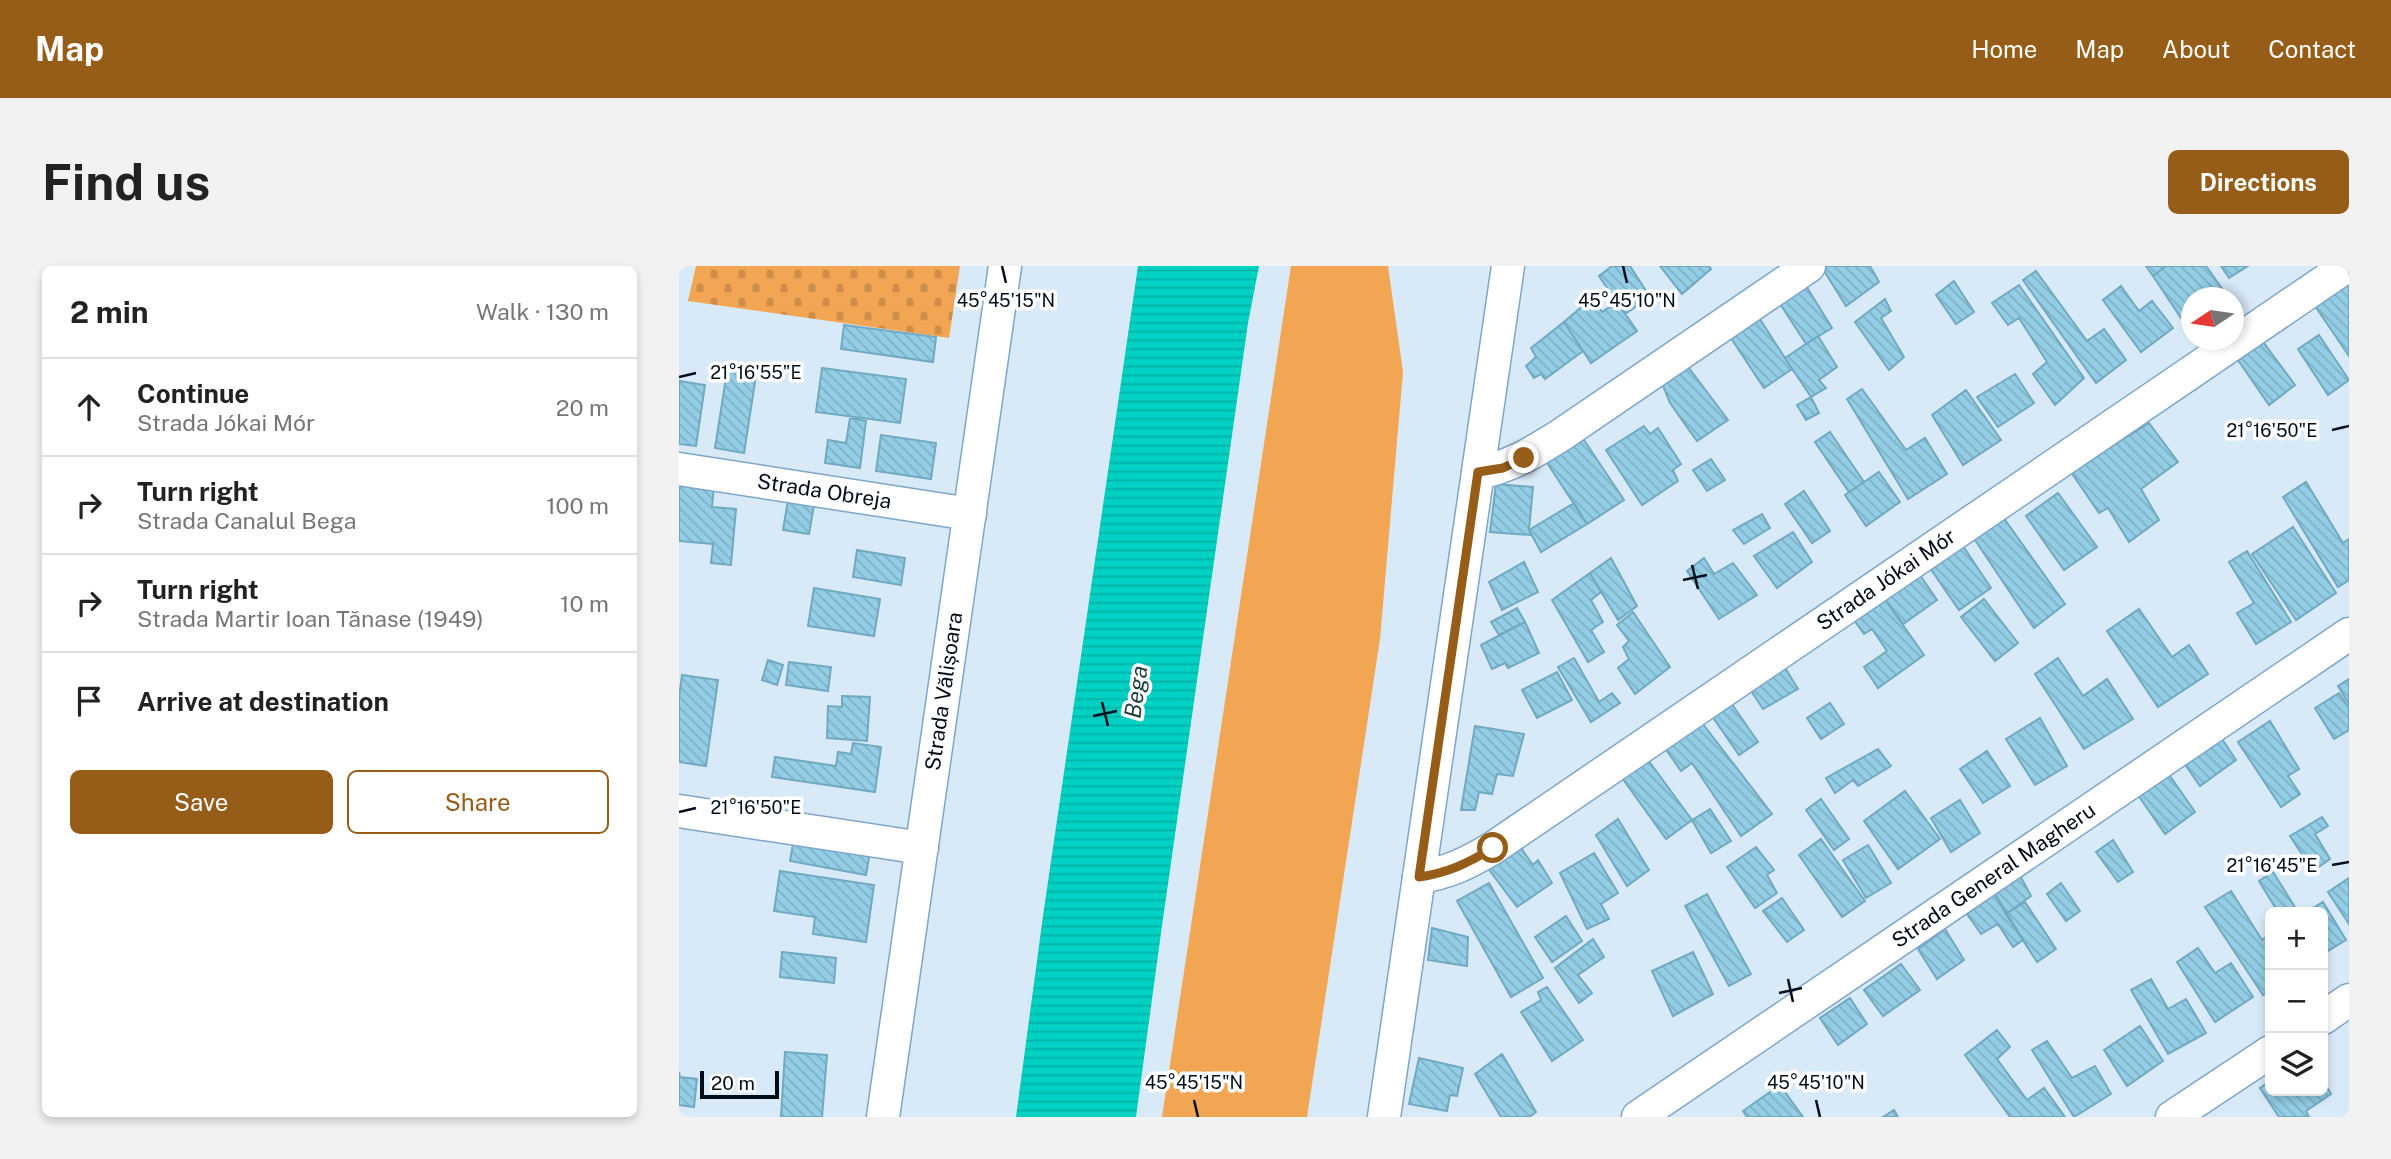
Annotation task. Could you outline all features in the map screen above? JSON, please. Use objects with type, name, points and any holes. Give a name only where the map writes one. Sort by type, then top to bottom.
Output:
[{"type":"street","name":"Strada Vălișoara","points":[[883,1117],[1005,266]]},
{"type":"street","points":[[1384,1117],[1508,266]]},
{"type":"street","points":[[1478,472],[1503,468],[1542,447],[1809,266]]},
{"type":"street","name":"Strada Jókai Mór","points":[[1419,877],[1464,866],[1493,848],[2347,266]]},
{"type":"street","name":"Strada Obreja","points":[[679,469],[970,514]]},
{"type":"street","name":"Strada General Magheru","points":[[1638,1117],[2349,634]]},
{"type":"street","points":[[679,811],[922,848]]},
{"type":"street","points":[[2328,1015],[2349,1000]]},
{"type":"street","points":[[2172,1117],[2265,1055]]},
{"type":"green space","points":[[696,266],[960,266],[949,338],[688,301]]},
{"type":"green space","points":[[1291,266],[1388,266],[1403,372],[1380,639],[1307,1117],[1162,1117]]},
{"type":"water","name":"Bega","points":[[1138,266],[1259,266],[1248,323],[1136,1117],[1016,1117],[1043,916]]},
{"type":"building","points":[[1612,266],[1630,266],[1650,297],[1625,314],[1599,276]]},
{"type":"building","points":[[1660,266],[1709,266],[1711,269],[1682,294]]},
{"type":"building","points":[[1821,266],[1870,266],[1879,282],[1846,306]]},
{"type":"building","points":[[2146,266],[2166,266],[2153,276]]},
{"type":"building","points":[[2166,266],[2206,266],[2221,287],[2181,287],[2181,318],[2153,276]]},
{"type":"building","points":[[2221,266],[2248,266],[2229,278]]},
{"type":"building","points":[[2349,269],[2349,356],[2311,300]]},
{"type":"building","points":[[2036,271],[2087,341],[2104,329],[2126,360],[2096,383],[2023,280]]},
{"type":"building","points":[[1803,281],[1832,328],[1806,344],[1777,299]]},
{"type":"building","points":[[1954,281],[1974,312],[1956,324],[1936,295]]},
{"type":"building","points":[[2019,285],[2084,378],[2055,405],[2033,374],[2047,362],[2019,318],[2008,325],[1992,303]]},
{"type":"building","points":[[2121,286],[2139,311],[2152,301],[2173,328],[2141,352],[2103,300]]},
{"type":"building","points":[[1592,298],[1602,312],[1617,302],[1637,331],[1591,363],[1564,322]]},
{"type":"building","points":[[1885,299],[1891,311],[1881,318],[1904,357],[1889,370],[1855,322]]},
{"type":"building","points":[[1756,313],[1792,369],[1764,388],[1727,332]]},
{"type":"building","points":[[1564,322],[1583,351],[1545,379],[1541,374],[1534,378],[1526,366],[1536,357],[1531,348]]},
{"type":"building","points":[[844,325],[936,337],[933,362],[841,349]]},
{"type":"building","points":[[2255,331],[2295,385],[2269,405],[2231,350],[2244,350],[2244,340]]},
{"type":"building","points":[[2319,335],[2349,380],[2328,395],[2298,349]]},
{"type":"building","points":[[1818,336],[1837,367],[1819,380],[1826,388],[1811,397],[1785,358]]},
{"type":"building","points":[[1683,360],[1728,420],[1697,441],[1670,403],[1659,376]]},
{"type":"building","points":[[728,365],[757,369],[744,453],[715,448]]},
{"type":"building","points":[[822,368],[906,379],[900,423],[816,412]]},
{"type":"building","points":[[2015,374],[2034,403],[1998,427],[1977,397]]},
{"type":"building","points":[[679,381],[705,385],[696,446],[679,444]]},
{"type":"building","points":[[1862,389],[1906,450],[1925,438],[1947,474],[1908,499],[1847,399]]},
{"type":"building","points":[[1966,390],[2001,440],[1963,465],[1932,415]]},
{"type":"building","points":[[1811,397],[1819,413],[1806,420],[1797,405]]},
{"type":"building","points":[[850,418],[866,421],[860,468],[825,463],[828,440],[846,443]]},
{"type":"building","points":[[2149,423],[2178,462],[2141,489],[2159,520],[2129,542],[2108,508],[2099,513],[2071,472]]},
{"type":"building","points":[[1644,426],[1650,434],[1658,428],[1681,464],[1673,470],[1678,481],[1642,505],[1606,450]]},
{"type":"building","points":[[1578,431],[1624,500],[1587,524],[1542,455]]},
{"type":"building","points":[[1830,432],[1864,482],[1849,492],[1815,442]]},
{"type":"building","points":[[881,435],[936,443],[931,479],[876,471]]},
{"type":"building","points":[[1711,459],[1725,480],[1707,491],[1693,470]]},
{"type":"building","points":[[1879,472],[1900,502],[1866,526],[1845,495]]},
{"type":"building","points":[[679,473],[715,476],[712,507],[736,509],[731,565],[711,563],[713,544],[679,541]]},
{"type":"building","points":[[2306,482],[2343,543],[2349,539],[2349,580],[2338,587],[2283,497]]},
{"type":"building","points":[[1496,484],[1533,487],[1529,530],[1531,535],[1490,532]]},
{"type":"building","points":[[1804,491],[1830,531],[1812,543],[1785,504]]},
{"type":"building","points":[[2058,493],[2097,547],[2064,570],[2026,516]]},
{"type":"building","points":[[789,494],[815,499],[809,534],[783,530]]},
{"type":"building","points":[[1574,503],[1587,524],[1541,552],[1529,530]]},
{"type":"building","points":[[1998,510],[2065,604],[2034,628],[1969,531]]},
{"type":"building","points":[[1762,514],[1770,528],[1744,544],[1733,530]]},
{"type":"building","points":[[2293,527],[2336,593],[2296,620],[2252,554]]},
{"type":"building","points":[[1793,532],[1812,562],[1777,588],[1754,556]]},
{"type":"building","points":[[1963,546],[1991,588],[1959,610],[1930,568]]},
{"type":"building","points":[[857,550],[905,558],[901,585],[853,577]]},
{"type":"building","points":[[2247,551],[2291,622],[2256,644],[2237,613],[2254,603],[2229,562]]},
{"type":"building","points":[[1611,558],[1637,606],[1618,620],[1590,573]]},
{"type":"building","points":[[1704,558],[1714,574],[1733,563],[1757,595],[1719,619],[1687,571]]},
{"type":"building","points":[[1524,562],[1538,592],[1502,610],[1489,582]]},
{"type":"building","points":[[1590,573],[1601,592],[1591,600],[1603,622],[1591,630],[1604,652],[1588,662],[1552,600]]},
{"type":"building","points":[[1920,575],[1937,600],[1903,624],[1885,599]]},
{"type":"building","points":[[814,588],[880,599],[874,636],[808,626]]},
{"type":"building","points":[[1877,588],[1924,655],[1878,688],[1864,667],[1887,651],[1872,629],[1864,634],[1846,609]]},
{"type":"building","points":[[1984,599],[2018,643],[1995,661],[1961,617]]},
{"type":"building","points":[[1517,608],[1525,622],[1499,635],[1491,622]]},
{"type":"building","points":[[2139,609],[2172,657],[2189,645],[2208,674],[2158,707],[2107,631]]},
{"type":"building","points":[[1633,612],[1670,667],[1635,694],[1618,668],[1629,659],[1623,647],[1629,641],[1617,625]]},
{"type":"building","points":[[1525,622],[1539,653],[1508,668],[1505,663],[1492,669],[1481,645]]},
{"type":"building","points":[[1574,658],[1599,702],[1612,693],[1620,703],[1591,722],[1558,667]]},
{"type":"building","points":[[1779,658],[1798,689],[1763,709],[1744,680]]},
{"type":"building","points":[[2058,658],[2083,696],[2107,679],[2133,719],[2084,749],[2035,674]]},
{"type":"building","points":[[768,660],[783,665],[777,685],[762,680]]},
{"type":"building","points":[[789,662],[831,667],[828,691],[786,685]]},
{"type":"building","points":[[1557,672],[1572,700],[1537,718],[1522,690]]},
{"type":"building","points":[[682,675],[718,680],[706,766],[679,762],[679,698]]},
{"type":"building","points":[[2349,679],[2349,704],[2338,686]]},
{"type":"building","points":[[2339,693],[2349,708],[2349,730],[2334,739],[2315,708]]},
{"type":"building","points":[[842,696],[870,697],[867,741],[827,738],[828,706],[842,707]]},
{"type":"building","points":[[1729,700],[1758,742],[1739,755],[1710,713]]},
{"type":"building","points":[[1830,703],[1844,724],[1821,739],[1807,718]]},
{"type":"building","points":[[1696,715],[1772,814],[1741,836],[1692,763],[1681,771],[1660,741]]},
{"type":"building","points":[[2040,718],[2067,766],[2035,785],[2006,739]]},
{"type":"building","points":[[2270,721],[2299,769],[2288,776],[2300,794],[2281,807],[2238,742]]},
{"type":"building","points":[[1475,726],[1524,734],[1513,776],[1497,774],[1492,794],[1479,792],[1475,810],[1461,810]]},
{"type":"building","points":[[2216,730],[2236,760],[2200,786],[2179,756]]},
{"type":"building","points":[[853,743],[881,747],[875,792],[772,777],[775,757],[836,766],[838,752],[851,754]]},
{"type":"building","points":[[1640,749],[1692,820],[1666,839],[1615,768]]},
{"type":"building","points":[[1878,749],[1891,766],[1858,786],[1853,780],[1835,793],[1826,778]]},
{"type":"building","points":[[1987,751],[2010,786],[1983,803],[1960,769]]},
{"type":"building","points":[[2168,773],[2195,812],[2165,834],[2138,795]]},
{"type":"building","points":[[1905,791],[1940,839],[1898,869],[1864,821]]},
{"type":"building","points":[[1821,799],[1849,839],[1834,850],[1806,810]]},
{"type":"building","points":[[1960,800],[1980,833],[1951,852],[1931,818]]},
{"type":"building","points":[[1710,809],[1731,841],[1711,853],[1692,820]]},
{"type":"building","points":[[2322,817],[2328,826],[2315,834],[2330,859],[2313,871],[2290,836]]},
{"type":"building","points":[[1618,819],[1649,870],[1627,886],[1596,835]]},
{"type":"building","points":[[795,833],[871,846],[866,875],[790,861]]},
{"type":"building","points":[[1821,839],[1865,901],[1842,917],[1799,855]]},
{"type":"building","points":[[2113,840],[2133,872],[2118,882],[2096,852]]},
{"type":"building","points":[[1518,844],[1533,865],[1538,860],[1552,883],[1517,907],[1487,867]]},
{"type":"building","points":[[1868,845],[1891,883],[1866,898],[1843,860]]},
{"type":"building","points":[[1756,847],[1774,870],[1767,875],[1777,893],[1755,908],[1727,867]]},
{"type":"building","points":[[1594,853],[1618,893],[1601,904],[1609,919],[1587,929],[1560,873]]},
{"type":"building","points":[[2015,866],[2031,896],[2006,914],[1989,884]]},
{"type":"building","points":[[780,871],[874,885],[866,942],[813,934],[815,917],[774,911]]},
{"type":"building","points":[[2273,872],[2295,907],[2275,907],[2259,881]]},
{"type":"building","points":[[2349,878],[2349,924],[2328,892]]},
{"type":"building","points":[[1489,883],[1543,978],[1511,997],[1457,901]]},
{"type":"building","points":[[2061,883],[2080,911],[2066,921],[2047,894]]},
{"type":"building","points":[[1989,884],[2023,940],[2013,947],[1998,924],[1981,934],[1960,904]]},
{"type":"building","points":[[2231,891],[2262,940],[2265,938],[2263,995],[2205,907]]},
{"type":"building","points":[[1707,894],[1751,974],[1729,986],[1685,906]]},
{"type":"building","points":[[1782,898],[1804,930],[1787,942],[1763,911]]},
{"type":"building","points":[[2025,902],[2056,949],[2037,962],[2006,914]]},
{"type":"building","points":[[2328,910],[2346,940],[2328,951]]},
{"type":"building","points":[[1566,916],[1582,941],[1552,962],[1535,937]]},
{"type":"building","points":[[1432,928],[1468,937],[1467,966],[1428,960]]},
{"type":"building","points":[[1945,929],[1964,960],[1937,979],[1918,949]]},
{"type":"building","points":[[1593,939],[1604,957],[1578,975],[1592,993],[1579,1003],[1555,968]]},
{"type":"building","points":[[2198,948],[2215,973],[2231,963],[2253,997],[2215,1022],[2177,962]]},
{"type":"building","points":[[782,952],[836,958],[834,983],[780,977]]},
{"type":"building","points":[[1693,952],[1713,994],[1673,1016],[1652,971]]},
{"type":"building","points":[[1901,964],[1920,990],[1883,1016],[1864,990]]},
{"type":"building","points":[[2151,979],[2168,1009],[2186,999],[2206,1033],[2168,1054],[2131,990]]},
{"type":"building","points":[[1547,987],[1583,1040],[1552,1061],[1521,1012],[1541,1000],[1538,992]]},
{"type":"building","points":[[1850,998],[1867,1024],[1838,1045],[1820,1018]]},
{"type":"building","points":[[2140,1026],[2163,1061],[2127,1086],[2104,1050]]},
{"type":"building","points":[[1997,1030],[2010,1047],[1997,1059],[2027,1100],[2044,1088],[2065,1117],[2010,1117],[1965,1055]]},
{"type":"building","points":[[2047,1041],[2072,1078],[2095,1066],[2111,1094],[2074,1117],[2032,1050]]},
{"type":"building","points":[[785,1052],[827,1055],[822,1117],[781,1117]]},
{"type":"building","points":[[1502,1054],[1536,1112],[1529,1117],[1501,1117],[1475,1074]]},
{"type":"building","points":[[1419,1058],[1463,1068],[1457,1096],[1450,1095],[1447,1111],[1409,1104]]},
{"type":"building","points":[[679,1072],[680,1077],[697,1079],[694,1107],[679,1105]]},
{"type":"building","points":[[1780,1085],[1803,1117],[1747,1117],[1743,1111]]},
{"type":"building","points":[[2328,1089],[2331,1094],[2306,1111],[2309,1117],[2279,1117],[2265,1096],[2328,1096]]},
{"type":"building","points":[[1894,1110],[1898,1117],[1883,1117]]},
{"type":"route","points":[[1493,848],[1464,866],[1419,877],[1478,472],[1503,468],[1524,458]]}]
